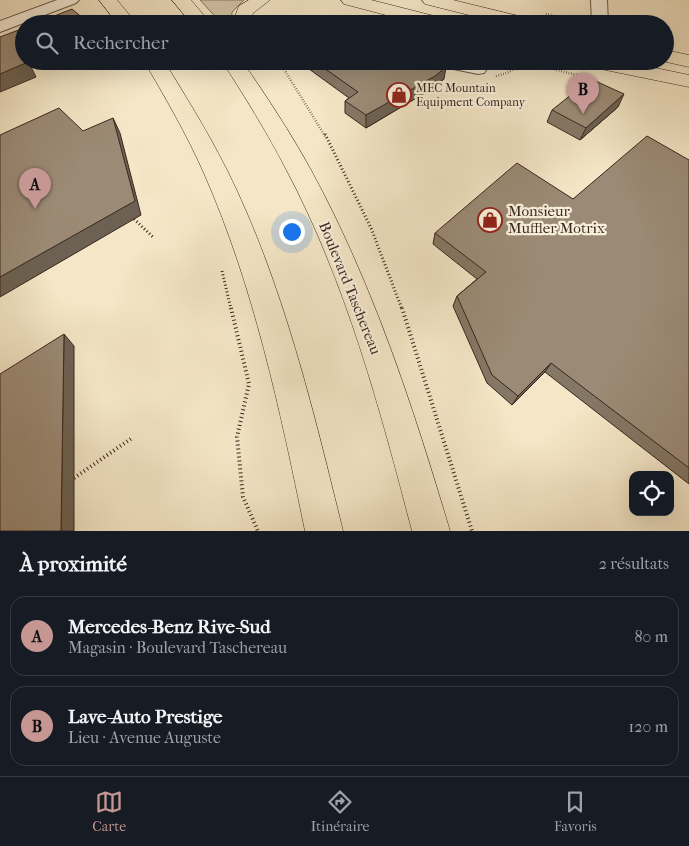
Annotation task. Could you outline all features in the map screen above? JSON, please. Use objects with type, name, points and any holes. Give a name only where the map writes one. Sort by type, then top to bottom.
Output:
[{"type":"main road","points":[[108,0],[120,15]]},
{"type":"main road","points":[[180,0],[194,15]]},
{"type":"main road","points":[[243,15],[244,10],[261,0]]},
{"type":"main road","points":[[350,0],[408,15]]},
{"type":"main road","points":[[431,0],[492,15]]},
{"type":"main road","points":[[674,58],[689,61]]},
{"type":"main road","points":[[159,70],[194,128],[212,163],[256,272],[284,361],[324,531]]},
{"type":"main road","name":"Boulevard Taschereau","points":[[238,70],[270,117],[310,191],[348,278],[400,424],[431,531]]},
{"type":"main road","points":[[260,70],[310,191]]},
{"type":"main road","points":[[639,70],[689,81]]},
{"type":"street","points":[[32,15],[71,0]]},
{"type":"street","points":[[599,0],[600,15]]},
{"type":"street","points":[[0,27],[15,21]]},
{"type":"path","points":[[285,70],[312,109],[335,150],[368,220],[424,372],[472,531]]},
{"type":"path","points":[[493,76],[512,70]]},
{"type":"path","points":[[134,220],[153,236]]},
{"type":"path","points":[[222,271],[249,384],[237,437],[243,497],[258,531]]},
{"type":"path","points":[[74,478],[132,438]]},
{"type":"shaded area","points":[[200,0],[244,0],[232,12],[232,15],[214,15]]},
{"type":"building","points":[[72,9],[79,15],[57,15]]},
{"type":"building","points":[[15,31],[15,68],[0,74],[0,37]]},
{"type":"building","points":[[327,70],[442,70],[366,115],[345,101],[358,92]]},
{"type":"building","points":[[591,79],[624,94],[586,128],[552,110]]},
{"type":"building","points":[[59,108],[83,131],[113,118],[135,201],[0,277],[0,135]]},
{"type":"building","points":[[647,136],[689,160],[689,468],[551,363],[518,396],[492,375],[457,296],[486,272],[435,233],[517,163],[573,199]]},
{"type":"building","points":[[64,334],[61,531],[0,531],[0,374]]},
{"type":"place","name":"MEC Mountain Equipment Company","points":[[399,95]]},
{"type":"place","name":"Lave-Auto Prestige","points":[[583,114]]},
{"type":"place","name":"Mercedes-Benz Rive-Sud","points":[[35,209]]},
{"type":"place","name":"Monsieur Muffler Motrix","points":[[490,220]]}]
